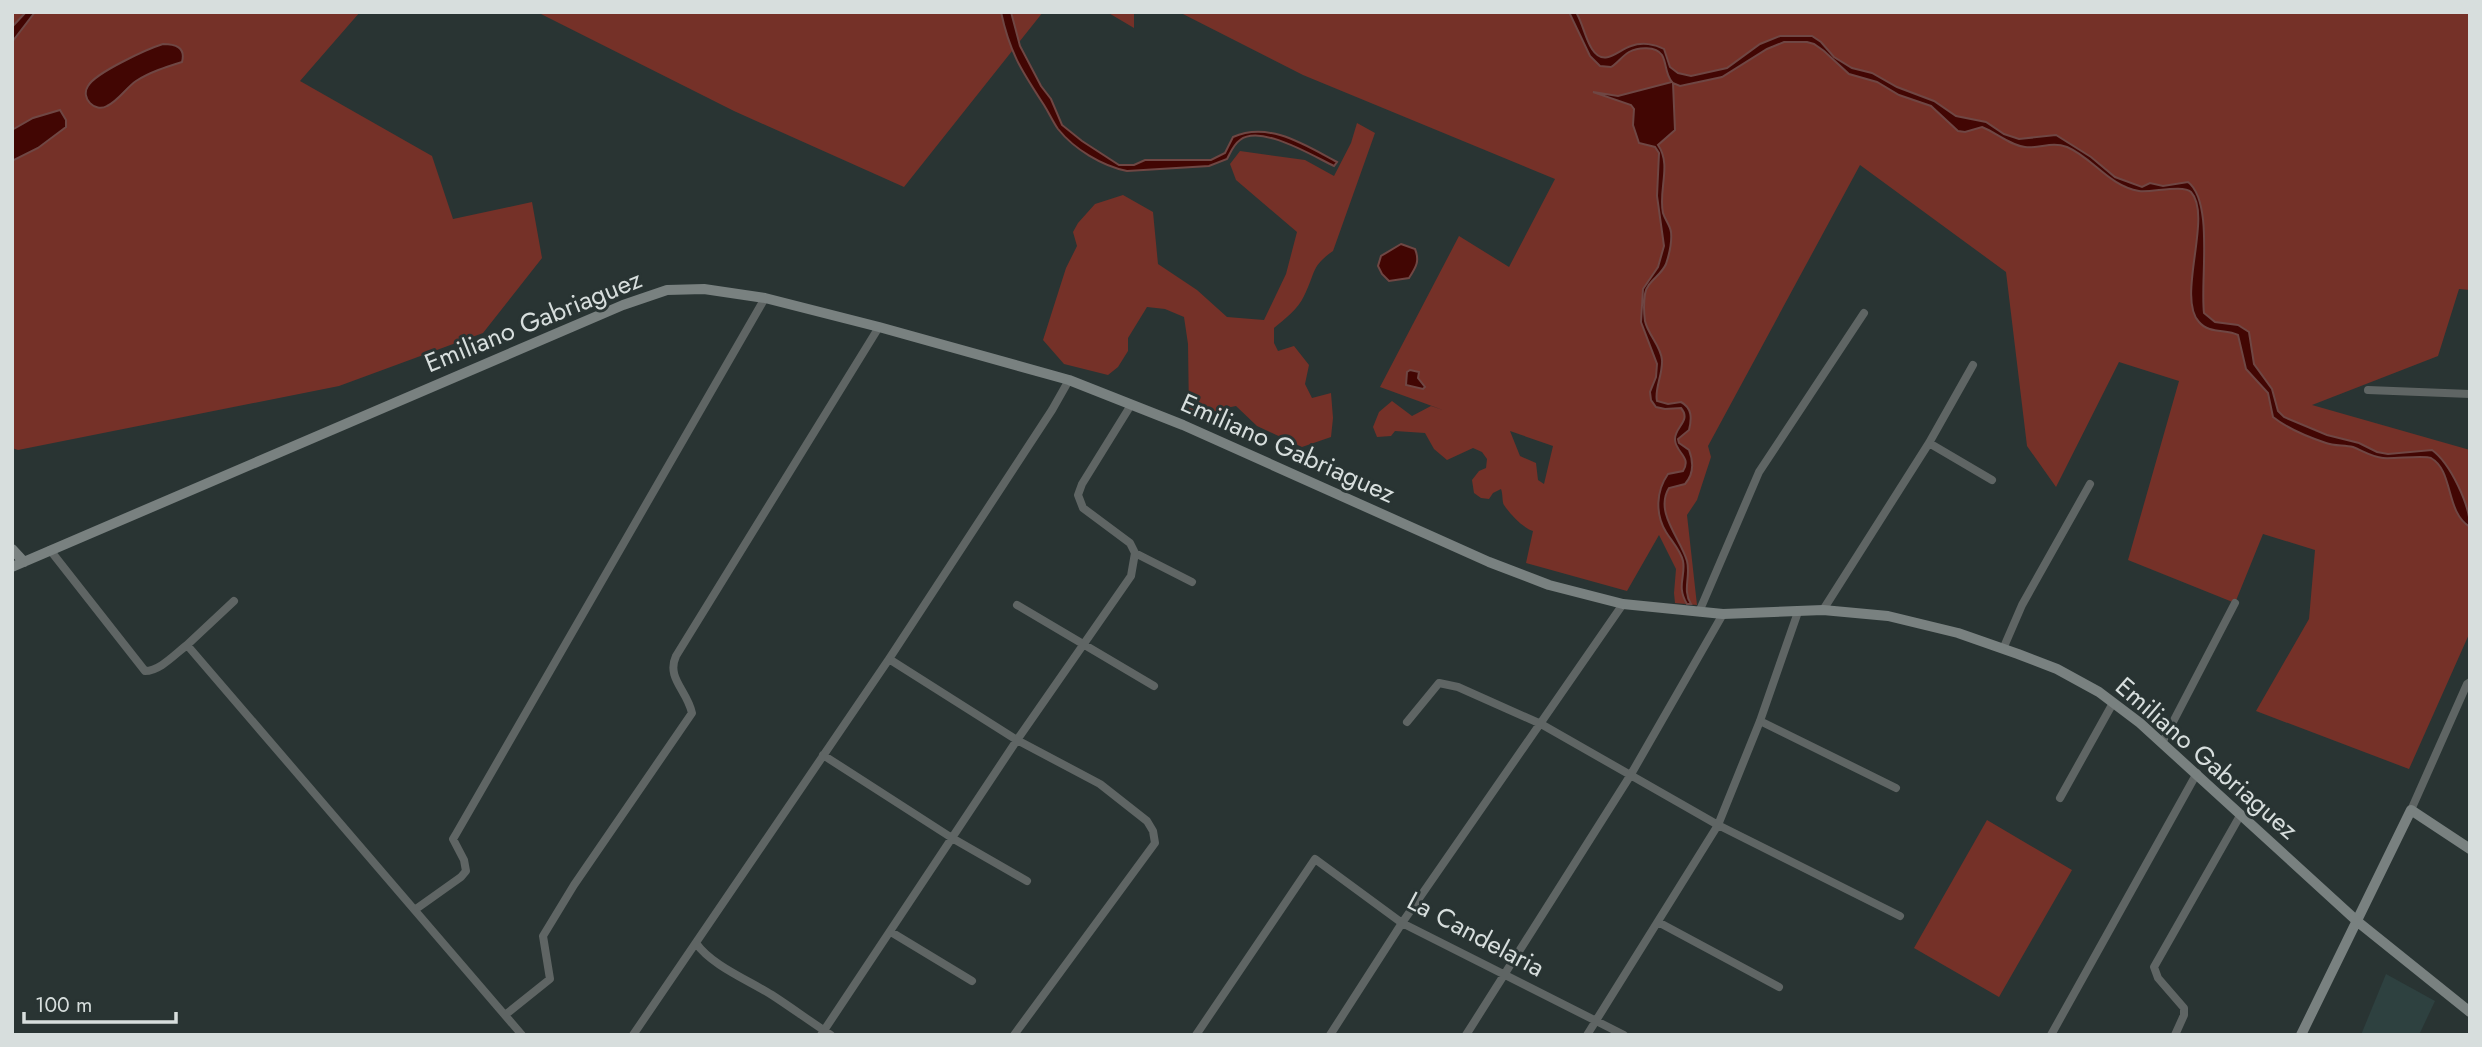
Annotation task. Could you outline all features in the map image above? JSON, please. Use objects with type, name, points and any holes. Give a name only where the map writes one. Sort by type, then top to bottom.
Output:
[{"type":"main road","name":"Emiliano Gabriaguez","points":[[12,567],[623,305],[667,290],[704,289],[765,298],[1069,380],[1183,425],[1489,562],[1549,585],[1623,604],[1699,612],[1723,614],[1823,610],[1888,616],[1958,633],[2057,669],[2099,692],[2162,743],[2358,922],[2470,1012]]},
{"type":"main road","points":[[12,549],[24,562]]},
{"type":"main road","points":[[2301,1035],[2411,810],[2470,849]]},
{"type":"street","points":[[416,909],[466,871],[464,860],[453,839],[765,298]]},
{"type":"street","points":[[1699,612],[1759,472],[1864,313]]},
{"type":"street","points":[[505,1015],[550,979],[543,936],[574,885],[692,713],[689,700],[673,674],[672,664],[676,656],[879,327]]},
{"type":"street","points":[[1823,610],[1929,443],[1973,365]]},
{"type":"street","points":[[633,1035],[889,659],[1069,380]]},
{"type":"street","points":[[2368,390],[2470,394]]},
{"type":"street","points":[[696,943],[703,953],[774,996],[825,1033],[1017,740],[1131,576],[1135,553],[1130,543],[1083,508],[1079,495],[1082,484],[1131,405]]},
{"type":"street","points":[[1929,443],[1992,480]]},
{"type":"street","points":[[2003,649],[2022,605],[2090,484]]},
{"type":"street","points":[[50,550],[145,671],[158,667],[187,645],[234,601]]},
{"type":"street","points":[[1135,553],[1192,582]]},
{"type":"street","points":[[2162,743],[2235,603]]},
{"type":"street","points":[[1329,1035],[1402,923],[1623,604]]},
{"type":"street","points":[[1017,605],[1154,686]]},
{"type":"street","points":[[1587,1035],[1718,825],[1760,721],[1798,612]]},
{"type":"street","points":[[1466,1035],[1629,776],[1723,614]]},
{"type":"street","points":[[187,645],[522,1035]]},
{"type":"street","points":[[889,659],[1017,740],[1100,785],[1147,821],[1153,831],[1155,843],[1014,1035]]},
{"type":"street","points":[[2411,810],[2470,682]]},
{"type":"street","points":[[1407,722],[1439,683],[1458,687],[1541,724],[1718,825],[1900,916]]},
{"type":"street","points":[[2060,798],[2113,703]]},
{"type":"street","points":[[1760,721],[1896,788]]},
{"type":"street","points":[[823,755],[952,838],[1027,881]]},
{"type":"street","points":[[2052,1035],[2197,773]]},
{"type":"street","points":[[2175,1035],[2184,1015],[2184,1008],[2158,978],[2154,967],[2241,814]]},
{"type":"street","name":"La Candelaria","points":[[1196,1035],[1315,859],[1402,923],[1624,1035]]},
{"type":"street","points":[[1658,922],[1779,987]]},
{"type":"street","points":[[891,932],[972,981]]},
{"type":"shaded area","points":[[12,12],[360,12],[300,81],[432,156],[453,219],[532,202],[542,258],[483,333],[339,386],[18,450],[12,448]]},
{"type":"shaded area","points":[[26,12],[35,12],[12,42],[12,27]]},
{"type":"shaded area","points":[[537,12],[1043,12],[904,187],[734,111]]},
{"type":"shaded area","points":[[1001,12],[1011,12],[1020,46],[1051,99],[1062,125],[1119,165],[1134,165],[1145,160],[1211,160],[1225,153],[1233,137],[1260,132],[1286,137],[1337,162],[1334,166],[1287,143],[1261,136],[1249,136],[1240,140],[1227,159],[1209,166],[1127,171],[1098,161],[1080,150],[1058,129],[1018,61],[1008,39]]},
{"type":"shaded area","points":[[1107,12],[1134,12],[1134,28]]},
{"type":"shaded area","points":[[1179,12],[2470,12],[2470,290],[2459,289],[2438,356],[2312,405],[2470,450],[2470,632],[2409,769],[2256,711],[2309,619],[2315,550],[2263,534],[2235,603],[2128,560],[2179,381],[2119,362],[2056,487],[2027,446],[2006,272],[1860,165],[1708,446],[1711,457],[1697,500],[1687,515],[1697,605],[1675,603],[1676,569],[1659,535],[1627,591],[1526,563],[1533,531],[1521,524],[1503,504],[1501,489],[1489,499],[1474,493],[1472,480],[1479,471],[1486,468],[1487,459],[1482,452],[1473,448],[1447,460],[1434,449],[1425,433],[1395,431],[1391,436],[1377,437],[1373,427],[1379,412],[1392,401],[1412,416],[1431,406],[1443,410],[1380,387],[1459,236],[1509,267],[1555,179],[1303,75]],"holes":[[[1510,431],[1553,446],[1544,484],[1538,480],[1536,463],[1520,456]]]},
{"type":"shaded area","points":[[1569,12],[1576,12],[1590,45],[1601,57],[1611,56],[1635,45],[1653,45],[1664,49],[1670,67],[1678,73],[1691,76],[1727,68],[1760,44],[1780,36],[1812,36],[1834,57],[1852,68],[1872,73],[1897,87],[1934,101],[1956,116],[1986,122],[2004,134],[2019,139],[2056,135],[2091,157],[2115,177],[2142,187],[2150,183],[2163,186],[2188,182],[2196,192],[2201,206],[2204,313],[2215,322],[2238,325],[2249,332],[2254,364],[2272,389],[2278,411],[2284,417],[2327,435],[2359,443],[2377,452],[2388,454],[2432,450],[2446,464],[2458,485],[2467,508],[2470,527],[2457,512],[2443,472],[2431,458],[2375,456],[2353,447],[2329,444],[2312,438],[2273,417],[2268,393],[2246,369],[2238,335],[2203,326],[2193,310],[2192,276],[2198,219],[2197,203],[2191,192],[2181,189],[2139,191],[2128,188],[2076,152],[2061,145],[2019,146],[1982,127],[1965,132],[1958,131],[1931,106],[1899,95],[1877,82],[1849,74],[1814,44],[1784,42],[1767,49],[1722,77],[1680,86],[1673,83],[1675,130],[1658,145],[1664,161],[1663,213],[1670,229],[1671,240],[1666,264],[1646,289],[1644,315],[1662,360],[1657,401],[1668,404],[1681,402],[1690,414],[1689,430],[1678,439],[1679,443],[1689,450],[1692,472],[1685,484],[1669,488],[1665,497],[1670,525],[1687,561],[1687,593],[1691,604],[1687,604],[1682,592],[1683,561],[1662,525],[1658,503],[1668,474],[1683,471],[1685,466],[1685,458],[1676,444],[1675,435],[1685,417],[1681,408],[1656,407],[1651,400],[1650,392],[1656,377],[1657,364],[1641,322],[1643,289],[1658,267],[1664,246],[1657,196],[1659,153],[1655,147],[1639,143],[1633,125],[1634,109],[1631,105],[1593,92],[1618,96],[1672,82],[1662,55],[1651,49],[1642,48],[1629,52],[1611,67],[1600,66],[1590,56]]},
{"type":"shaded area","points":[[163,44],[178,47],[182,53],[182,62],[141,78],[107,106],[98,108],[90,103],[86,91],[100,75]]},
{"type":"shaded area","points":[[60,110],[66,120],[66,127],[38,148],[12,161],[12,130],[33,118]]},
{"type":"shaded area","points":[[1357,123],[1375,133],[1333,251],[1317,266],[1298,305],[1274,328],[1274,343],[1278,351],[1294,346],[1309,365],[1305,384],[1312,398],[1331,393],[1331,437],[1302,447],[1257,426],[1236,406],[1226,408],[1214,423],[1189,414],[1188,344],[1184,317],[1165,309],[1147,307],[1128,338],[1128,351],[1118,367],[1108,375],[1064,364],[1043,340],[1066,268],[1077,246],[1073,232],[1095,204],[1123,195],[1153,212],[1158,264],[1197,290],[1227,317],[1264,320],[1286,274],[1297,232],[1236,180],[1230,164],[1240,151],[1305,160],[1334,176],[1351,143]]},
{"type":"shaded area","points":[[1401,244],[1415,249],[1417,257],[1414,271],[1409,278],[1389,281],[1378,266],[1381,256]]},
{"type":"shaded area","points":[[1407,372],[1419,372],[1418,378],[1425,387],[1423,389],[1406,385]]},
{"type":"shaded area","points":[[1987,820],[2072,870],[1999,997],[1914,948]]},
{"type":"shaded area","points":[[2386,974],[2435,1001],[2419,1035],[2361,1035]]}]
